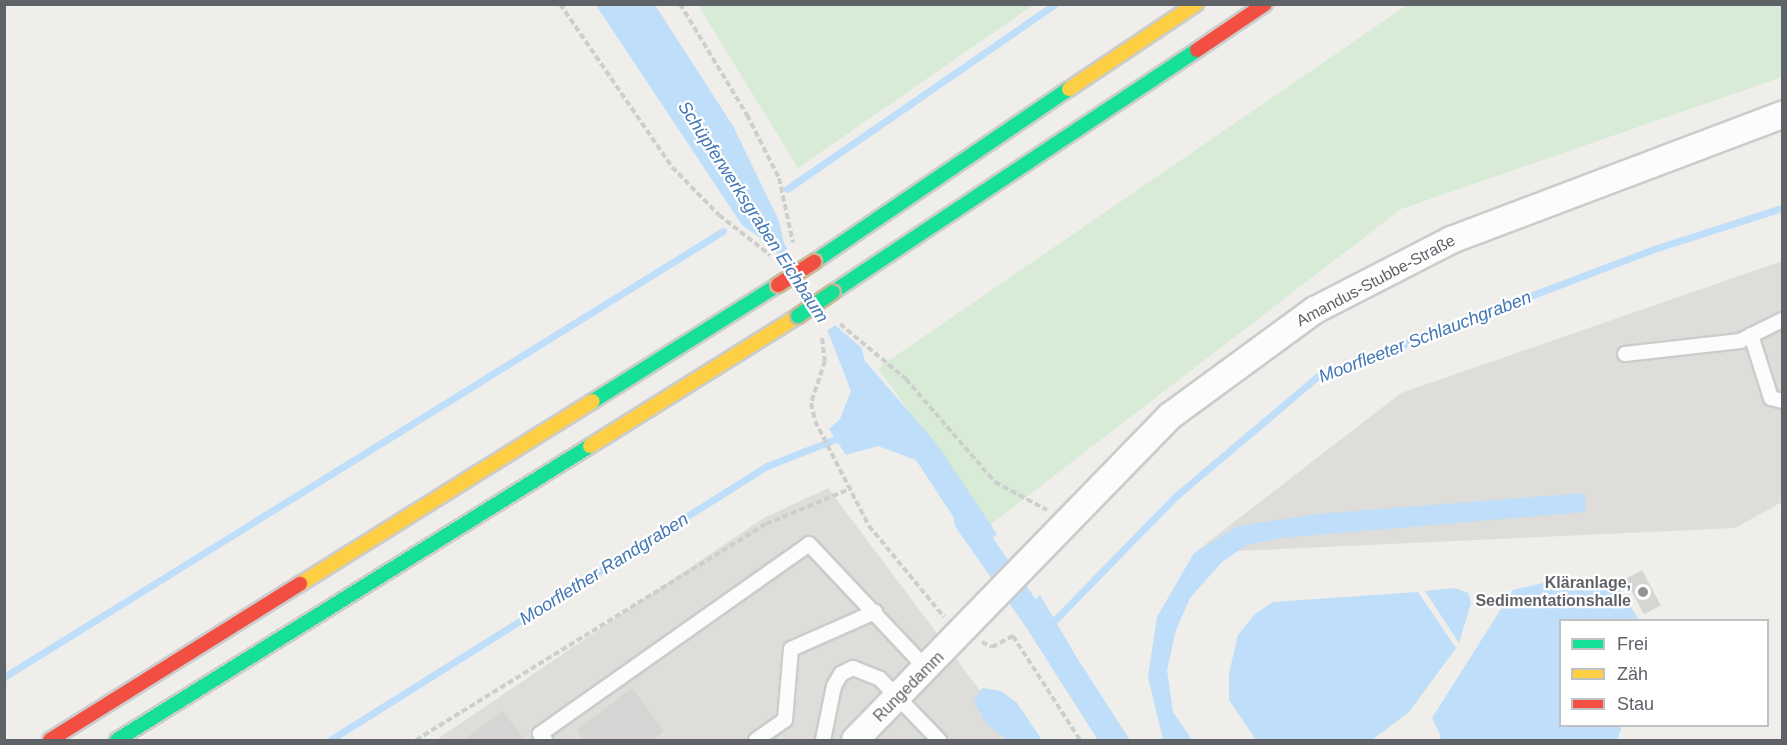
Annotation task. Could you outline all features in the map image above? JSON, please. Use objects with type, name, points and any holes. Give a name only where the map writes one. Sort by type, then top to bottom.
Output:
[{"type":"highway","points":[[50,741],[814,262],[1196,4]]},
{"type":"highway","points":[[117,741],[798,316],[1265,4]]},
{"type":"street","name":"Amandus-Stubbe-Straße","points":[[962,634],[1170,416],[1315,309],[1451,240],[1782,115]]},
{"type":"street","name":"Rungedamm","points":[[855,741],[962,634]]},
{"type":"lane","points":[[1625,354],[1740,341],[1782,320]]},
{"type":"lane","points":[[1751,335],[1771,398],[1782,401]]},
{"type":"lane","points":[[545,741],[540,734],[809,544],[927,669]]},
{"type":"lane","points":[[756,741],[784,720],[791,649],[875,612]]},
{"type":"lane","points":[[823,741],[832,693],[849,669],[875,675],[939,741]]},
{"type":"path","points":[[560,4],[672,167],[719,215],[770,255]]},
{"type":"path","points":[[680,4],[747,115],[779,178],[793,243]]},
{"type":"path","points":[[840,324],[906,378],[995,482],[1047,509],[1059,532]]},
{"type":"path","points":[[822,338],[825,362],[811,403],[815,421],[845,473],[869,526],[893,560],[962,634],[992,647],[1013,636],[1080,741]]},
{"type":"path","points":[[416,741],[766,524],[852,488]]},
{"type":"shaded area","points":[[1782,261],[1782,502],[1735,528],[1194,553],[1401,393]]},
{"type":"shaded area","points":[[828,488],[1017,740],[436,740],[762,519]]},
{"type":"green space","points":[[698,5],[1033,5],[798,168]]},
{"type":"green space","points":[[1407,5],[1782,5],[1782,77],[1401,209],[990,525],[878,368]]},
{"type":"water","name":"Schüpferwerksgraben Eichbaum","points":[[596,5],[655,5],[733,126],[779,221],[784,243],[836,326],[861,347],[865,361],[936,443],[997,534],[977,553],[916,460],[878,446],[846,455],[829,429],[840,419],[851,391],[828,332],[773,247],[742,225]]},
{"type":"water","points":[[1585,493],[1585,512],[1281,538],[1247,545],[1222,562],[1190,598],[1176,630],[1167,670],[1173,712],[1192,740],[1163,740],[1148,677],[1157,617],[1194,553],[1238,526],[1317,514]]},
{"type":"water","points":[[1607,578],[1618,586],[1638,619],[1559,619],[1559,727],[1622,727],[1617,740],[1438,740],[1441,736],[1432,718],[1513,590],[1543,583]]},
{"type":"water","points":[[1455,588],[1468,593],[1471,603],[1459,643],[1425,591]]},
{"type":"water","points":[[1418,592],[1456,648],[1409,712],[1372,740],[1256,740],[1229,700],[1229,673],[1238,635],[1255,614],[1273,602]]},
{"type":"water","points":[[1040,595],[1130,740],[1098,740],[1029,632],[1021,615]]},
{"type":"water","points":[[982,688],[1001,691],[1017,703],[1042,740],[1007,740],[985,723],[974,701]]},
{"type":"pier","points":[[789,248],[838,323],[825,332],[776,257]]},
{"type":"building","name":"Kläranlage, Sedimentationshalle","points":[[1642,570],[1661,605],[1644,614],[1625,579]]},
{"type":"building","points":[[632,688],[664,731],[652,741],[585,741],[577,730]]},
{"type":"building","points":[[503,711],[525,741],[462,741]]},
{"type":"waterway","points":[[787,189],[1055,4]]},
{"type":"waterway","name":"Moorfleeter Schlauchgraben","points":[[1049,626],[1176,496],[1317,377],[1654,249],[1782,208]]},
{"type":"waterway","points":[[4,677],[723,231]]},
{"type":"waterway","name":"Moorflether Randgraben","points":[[330,740],[767,466],[843,436]]},
{"type":"waterway","points":[[966,521],[1046,635]]},
{"type":"traffic: fast","points":[[833,292],[1197,50]]},
{"type":"traffic: fast","points":[[814,262],[1069,89]]},
{"type":"traffic: fast","points":[[593,401],[778,285]]},
{"type":"traffic: fast","points":[[798,316],[833,292]]},
{"type":"traffic: fast","points":[[117,740],[590,446]]},
{"type":"traffic: slow","points":[[1069,89],[1196,4]]},
{"type":"traffic: slow","points":[[590,446],[798,316]]},
{"type":"traffic: slow","points":[[300,584],[593,401]]},
{"type":"traffic: jam","points":[[1197,50],[1265,4]]},
{"type":"traffic: jam","points":[[778,285],[814,262]]},
{"type":"traffic: jam","points":[[50,740],[300,584]]},
{"type":"place","name":"Kläranlage, Sedimentationshalle","points":[[1643,592]]}]
